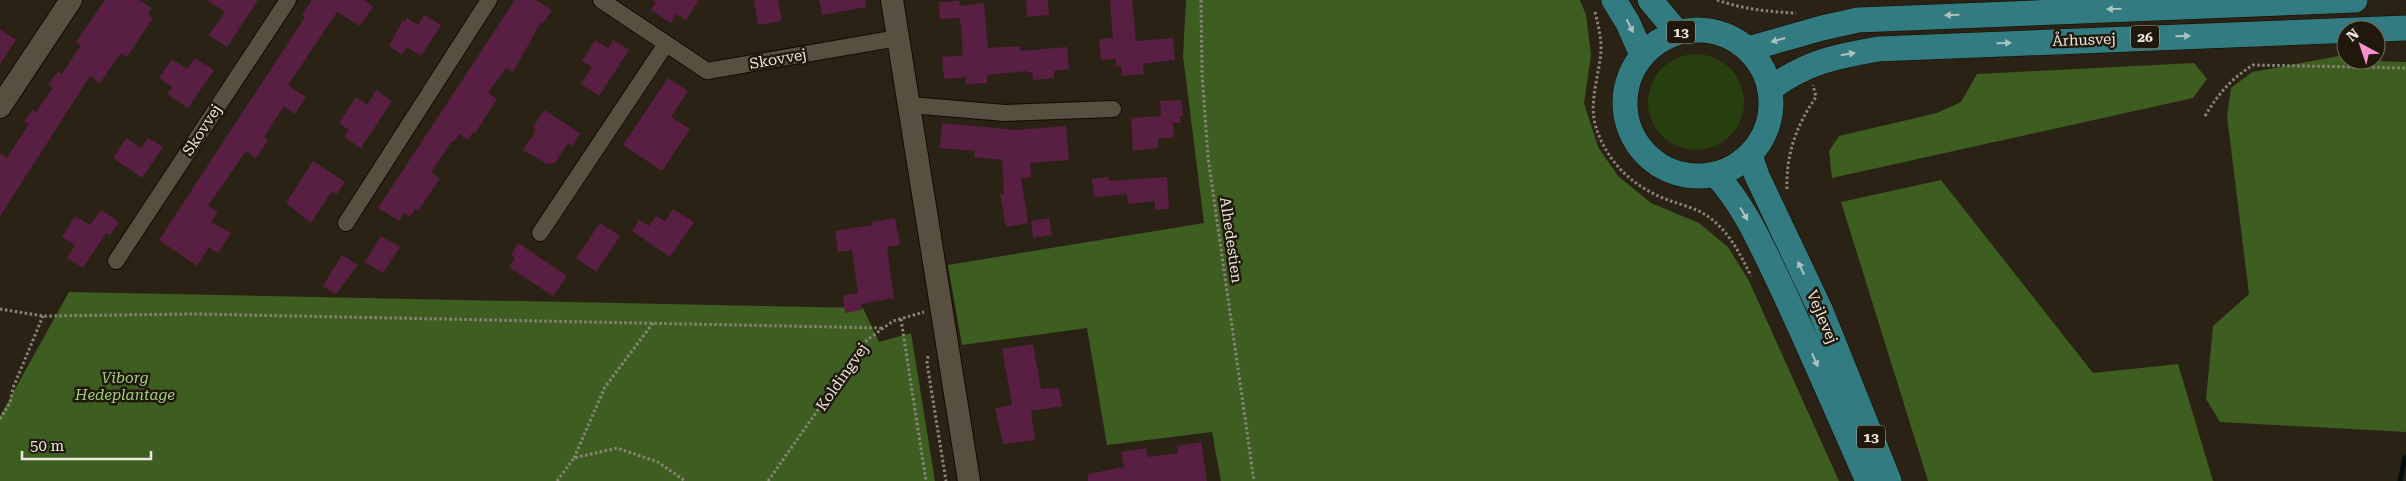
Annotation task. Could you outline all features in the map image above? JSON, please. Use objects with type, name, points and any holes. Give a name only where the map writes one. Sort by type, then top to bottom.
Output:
[{"type":"main road","name":"13","points":[[1650,0],[1677,32]]},
{"type":"main road","name":"Århusvej","points":[[1748,49],[1858,20],[2355,0]]},
{"type":"main road","points":[[1604,4],[1628,22],[1642,55]]},
{"type":"main road","name":"Århusvej","points":[[1770,88],[1811,64],[1838,56],[1878,49],[2406,28]]},
{"type":"main road","name":"13","points":[[1696,29],[1715,31],[1733,38],[1748,49],[1762,67],[1770,88],[1772,106],[1769,124],[1762,140],[1750,155],[1734,167],[1716,175],[1699,177],[1674,172],[1652,160],[1640,148],[1631,134],[1626,118],[1624,101],[1627,84],[1633,69],[1642,55],[1658,41],[1677,32],[1696,29]]},
{"type":"main road","name":"Vejlevej","points":[[1750,155],[1757,176],[1820,310],[1889,481]]},
{"type":"main road","name":"Vejlevej","points":[[1716,175],[1730,190],[1762,248],[1798,323],[1868,481]]},
{"type":"street","points":[[0,107],[70,0]]},
{"type":"street","name":"Skovvej","points":[[116,261],[288,0]]},
{"type":"street","points":[[346,223],[489,0]]},
{"type":"street","name":"Skovvej","points":[[601,0],[707,71],[898,38]]},
{"type":"street","points":[[892,0],[970,481]]},
{"type":"street","points":[[540,233],[666,44]]},
{"type":"street","points":[[910,105],[1005,113],[1113,109]]},
{"type":"path","name":"Alhedestien","points":[[1201,0],[1202,73],[1208,156],[1254,481]]},
{"type":"path","points":[[1717,0],[1733,6],[1770,12],[1805,13],[1807,32]]},
{"type":"path","points":[[1604,4],[1600,58],[1594,94],[1595,123],[1608,154],[1624,176],[1645,190],[1708,216],[1724,230],[1753,279]]},
{"type":"path","points":[[1788,195],[1787,170],[1792,140],[1804,114],[1816,97],[1811,64]]},
{"type":"path","points":[[2205,116],[2222,90],[2234,77],[2253,65],[2406,68]]},
{"type":"path","name":"Koldingvej","points":[[768,481],[867,340],[901,319],[941,306]]},
{"type":"path","points":[[0,309],[43,316],[196,314],[884,328]]},
{"type":"path","points":[[0,419],[10,403],[13,388],[43,316]]},
{"type":"path","points":[[901,319],[926,481]]},
{"type":"path","points":[[557,481],[574,458],[606,387],[653,323]]},
{"type":"path","points":[[574,458],[617,448],[658,462],[685,481]]},
{"type":"green space","points":[[1186,0],[1580,0],[1586,15],[1591,55],[1584,103],[1598,147],[1618,176],[1651,203],[1699,223],[1728,247],[1749,281],[1839,481],[1221,481],[1212,432],[1107,445],[1087,328],[962,345],[948,265],[1204,223],[1183,56]]},
{"type":"green space","points":[[1696,54],[1714,57],[1730,68],[1741,84],[1744,102],[1741,120],[1730,136],[1714,147],[1696,150],[1678,147],[1662,136],[1651,120],[1648,102],[1651,84],[1662,68],[1678,57]]},
{"type":"green space","points":[[2336,57],[2336,70],[2386,70],[2386,61],[2406,62],[2406,432],[2220,422],[2206,399],[2213,326],[2249,294],[2227,116],[2231,88],[2252,72]]},
{"type":"green space","points":[[2194,63],[2207,79],[2193,98],[1832,178],[1829,151],[1839,136],[1937,113],[1961,102],[1977,74]]},
{"type":"green space","points":[[1941,180],[2093,373],[2178,364],[2213,481],[1928,481],[1841,202]]},
{"type":"green space","name":"Viborg Hedeplantage","points":[[69,292],[863,308],[879,342],[911,333],[935,481],[0,481],[0,416]]},
{"type":"building","points":[[105,0],[139,0],[152,8],[148,14],[153,18],[127,57],[121,53],[100,83],[90,76],[0,216],[0,153],[7,158],[29,124],[24,122],[32,110],[36,112],[53,88],[48,85],[58,71],[62,74],[81,45],[76,42]]},
{"type":"building","points":[[207,0],[258,0],[227,47],[209,35],[225,12]]},
{"type":"building","points":[[312,0],[364,0],[373,7],[360,26],[337,12],[288,85],[306,97],[295,114],[284,106],[264,137],[268,140],[256,158],[246,151],[208,206],[218,212],[211,222],[231,233],[218,253],[209,247],[197,266],[159,240],[305,17],[302,15]]},
{"type":"building","points":[[515,0],[536,0],[552,10],[543,23],[541,22],[513,72],[506,68],[488,93],[497,99],[475,133],[473,132],[468,140],[459,134],[454,142],[452,141],[431,172],[440,178],[418,211],[415,209],[410,217],[404,213],[399,221],[378,208]]},
{"type":"building","points":[[653,0],[699,0],[686,20],[676,14],[671,23],[651,10],[656,2]]},
{"type":"building","points":[[754,0],[778,0],[782,21],[758,25]]},
{"type":"building","points":[[819,0],[866,0],[866,7],[822,15]]},
{"type":"building","points":[[1026,0],[1048,0],[1049,15],[1027,17]]},
{"type":"building","points":[[1110,0],[1132,0],[1136,41],[1173,38],[1175,60],[1143,64],[1144,74],[1122,76],[1121,66],[1116,66],[1116,59],[1101,60],[1099,39],[1113,38]]},
{"type":"building","points":[[959,1],[960,6],[984,3],[988,48],[1020,46],[1021,51],[1067,47],[1069,69],[1054,71],[1054,78],[1033,80],[1032,72],[1028,73],[1027,71],[987,75],[987,83],[966,84],[965,77],[944,79],[942,57],[963,55],[960,18],[940,19],[939,2]]},
{"type":"building","points":[[424,15],[441,25],[421,56],[407,47],[402,55],[389,46],[403,20],[405,21],[407,18],[418,25]]},
{"type":"building","points":[[0,29],[16,40],[0,64]]},
{"type":"building","points":[[595,40],[608,48],[613,40],[629,50],[599,96],[581,84],[592,67],[582,61]]},
{"type":"building","points":[[195,58],[214,70],[188,108],[167,94],[172,87],[159,78],[172,59],[187,69]]},
{"type":"building","points":[[668,78],[688,91],[671,117],[690,129],[662,171],[623,145]]},
{"type":"building","points":[[376,90],[392,101],[361,148],[344,137],[349,130],[339,123],[356,97],[367,105]]},
{"type":"building","points":[[1181,100],[1183,116],[1180,116],[1181,123],[1173,123],[1174,137],[1158,139],[1158,148],[1133,151],[1131,118],[1161,116],[1160,101]]},
{"type":"building","points":[[544,110],[580,133],[572,146],[568,143],[555,163],[547,164],[523,150],[536,130],[533,127]]},
{"type":"building","points":[[942,123],[1016,130],[1066,126],[1069,160],[1030,163],[1031,177],[1021,178],[1028,223],[1006,227],[1000,194],[1004,194],[1002,160],[974,157],[975,151],[940,148]]},
{"type":"building","points":[[126,138],[141,148],[148,138],[163,147],[142,178],[113,158]]},
{"type":"building","points":[[313,161],[345,182],[337,194],[332,191],[311,223],[286,203]]},
{"type":"building","points":[[1109,177],[1109,181],[1167,177],[1169,209],[1155,210],[1155,201],[1128,204],[1127,194],[1094,197],[1092,179]]},
{"type":"building","points":[[673,209],[694,222],[670,257],[632,231],[639,220],[649,226],[656,216],[665,221]]},
{"type":"building","points":[[101,210],[119,222],[110,235],[106,233],[83,268],[67,258],[75,245],[62,237],[75,216],[90,225]]},
{"type":"building","points":[[895,218],[900,245],[887,247],[894,298],[861,304],[862,310],[845,313],[843,295],[858,293],[852,250],[838,252],[835,231],[872,225],[872,222]]},
{"type":"building","points":[[1049,218],[1052,235],[1033,238],[1031,221]]},
{"type":"building","points":[[600,223],[620,236],[596,272],[576,258]]},
{"type":"building","points":[[381,236],[400,247],[383,273],[365,262]]},
{"type":"building","points":[[518,243],[567,276],[553,296],[509,267],[515,258],[511,255]]},
{"type":"building","points":[[342,255],[358,265],[336,294],[323,286]]},
{"type":"building","points":[[1033,344],[1041,389],[1059,388],[1062,406],[1031,411],[1035,440],[1003,444],[995,408],[1012,405],[1002,349]]},
{"type":"building","points":[[1201,442],[1207,481],[1088,481],[1088,474],[1124,467],[1121,452],[1146,448],[1148,457],[1178,453],[1177,446]]},
{"type":"waterway","points":[[2400,481],[2405,457]]}]
